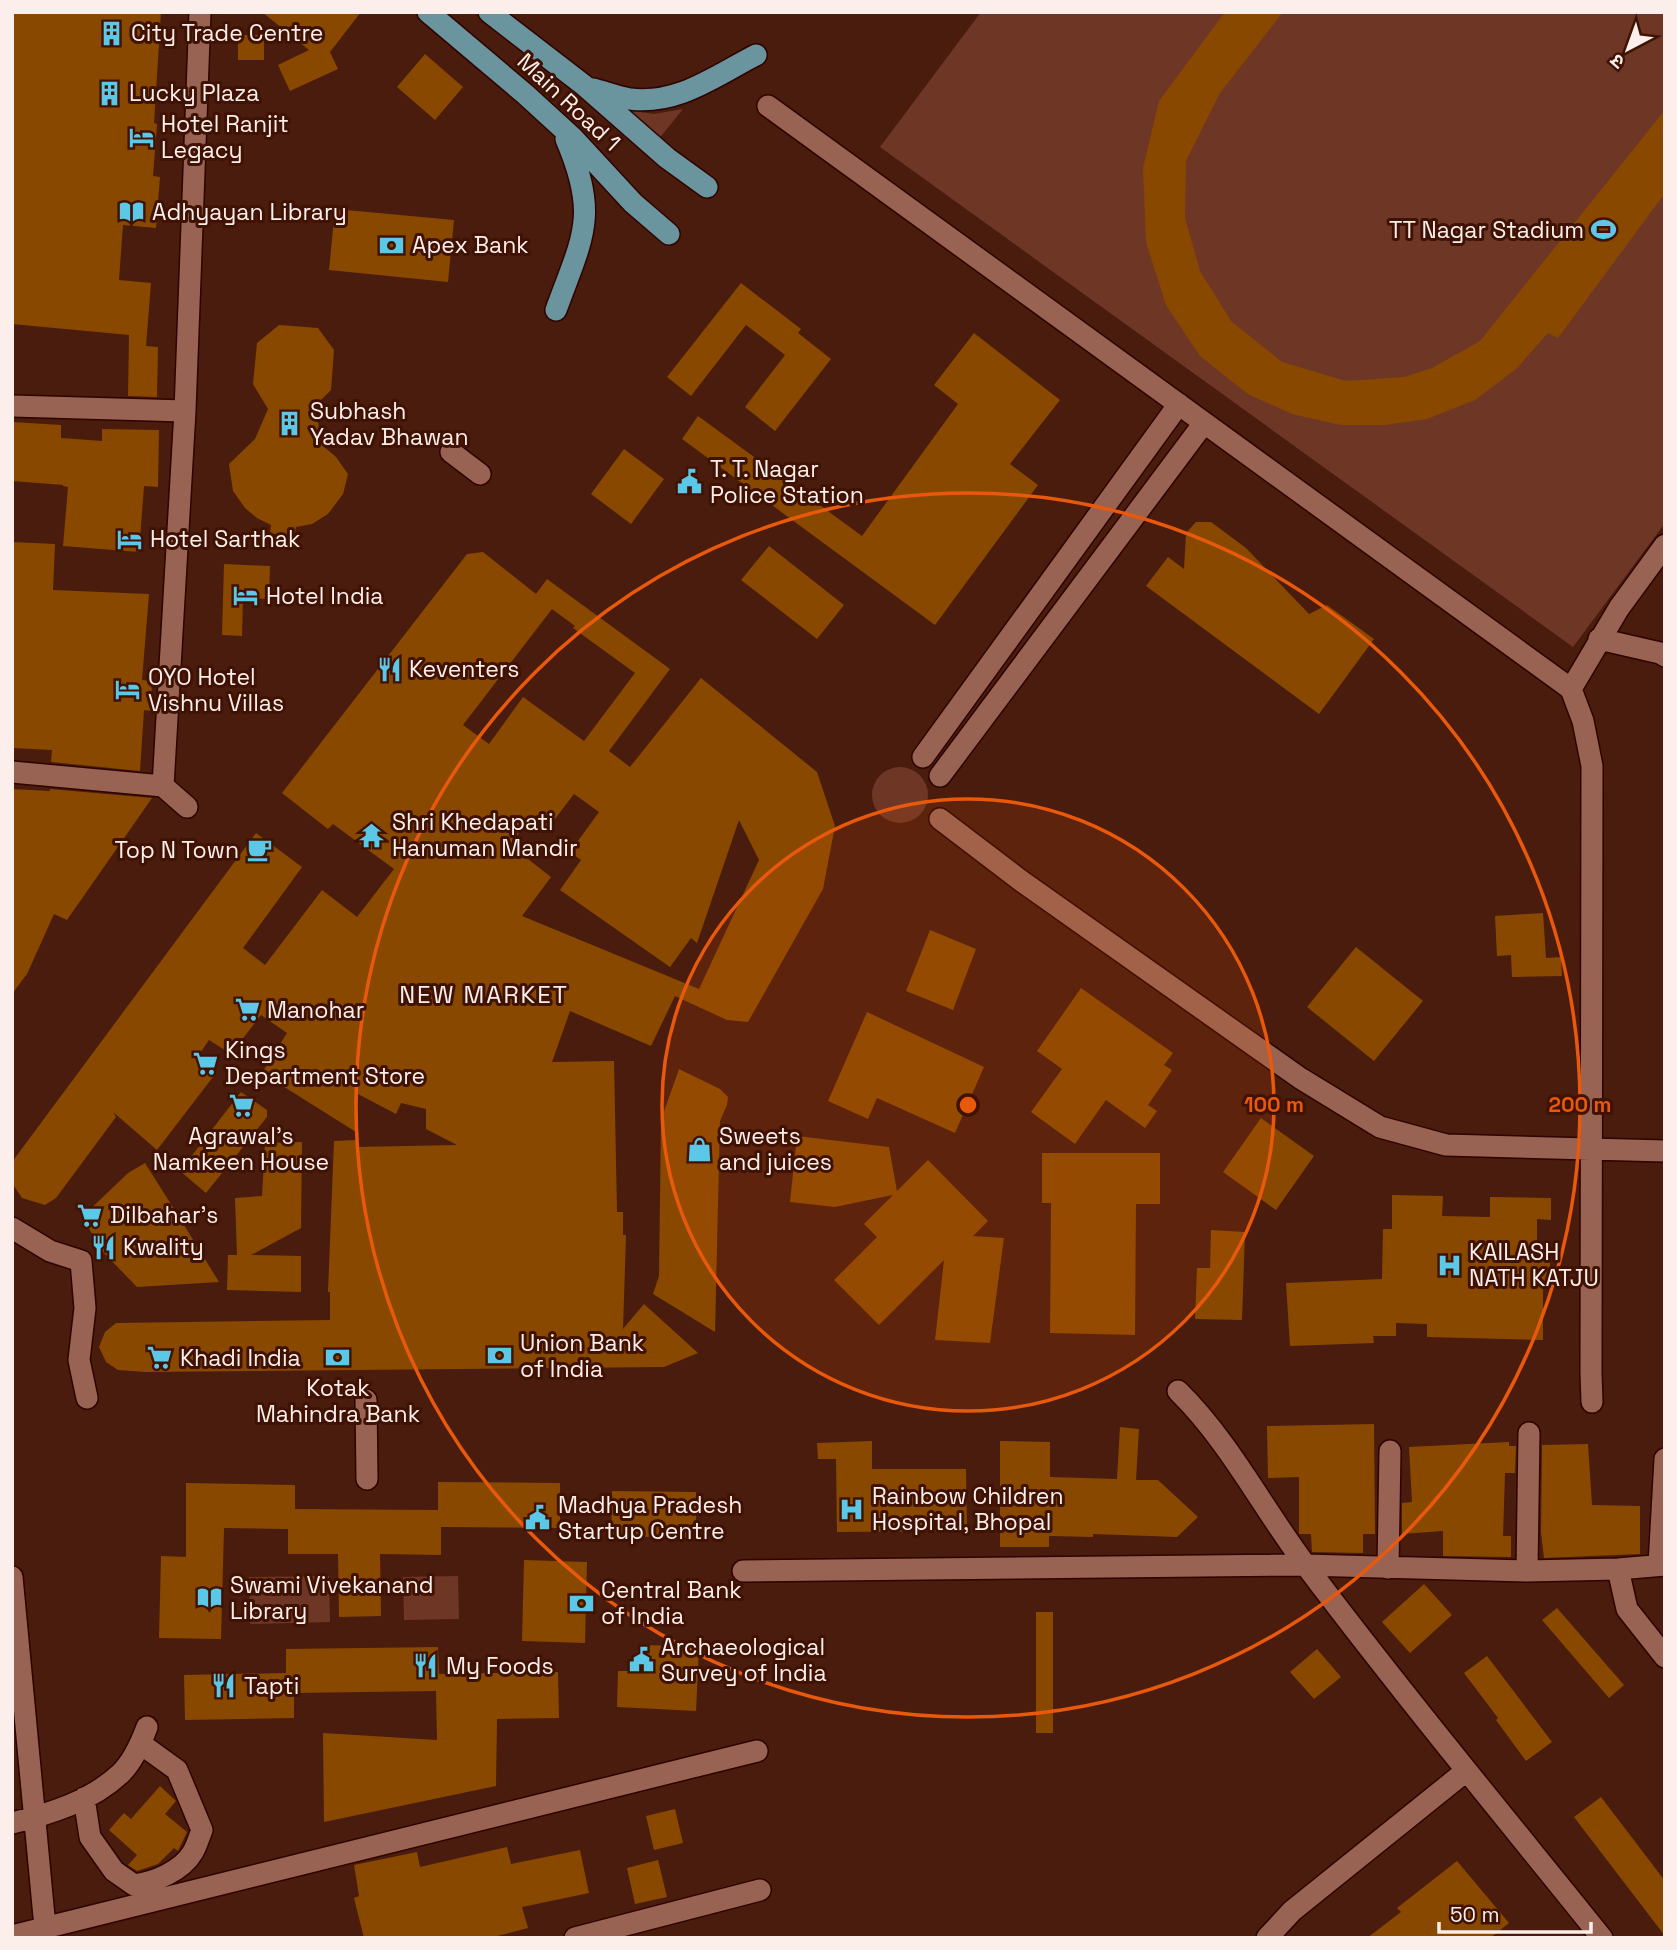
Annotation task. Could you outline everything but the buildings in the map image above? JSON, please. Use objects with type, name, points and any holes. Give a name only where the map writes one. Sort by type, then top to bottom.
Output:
[{"type":"main road","name":"Main Road 1","points":[[428,12],[561,128],[634,203],[669,234]]},
{"type":"main road","name":"Main Road 1","points":[[489,12],[584,86],[667,158],[707,187]]},
{"type":"main road","points":[[584,86],[628,99],[655,101],[680,95],[756,55]]},
{"type":"main road","points":[[556,310],[583,236],[586,212],[583,183],[561,128]]},
{"type":"street","points":[[163,786],[185,411],[200,12]]},
{"type":"street","points":[[768,106],[1571,689],[1583,721],[1592,766],[1592,1402]]},
{"type":"street","points":[[923,757],[1179,404]]},
{"type":"street","points":[[12,405],[185,411]]},
{"type":"street","points":[[940,776],[1204,423]]},
{"type":"street","points":[[451,452],[480,474]]},
{"type":"street","points":[[1571,689],[1599,639],[1665,545]]},
{"type":"street","points":[[1599,639],[1663,653]]},
{"type":"street","points":[[12,772],[163,786],[187,807]]},
{"type":"street","points":[[940,819],[1031,888],[1289,1070],[1380,1127],[1446,1145],[1665,1151]]},
{"type":"street","points":[[12,1228],[50,1251],[82,1261],[85,1308],[79,1360],[87,1398]]},
{"type":"street","points":[[1178,1391],[1200,1413],[1305,1565],[1466,1771],[1602,1938]]},
{"type":"street","points":[[366,1400],[367,1479]]},
{"type":"street","points":[[1527,1571],[1529,1433]]},
{"type":"street","points":[[1388,1568],[1390,1451]]},
{"type":"street","points":[[743,1571],[1305,1565],[1527,1571],[1662,1565],[1665,1459]]},
{"type":"street","points":[[1618,1569],[1627,1609],[1665,1657]]},
{"type":"street","points":[[12,1577],[46,1933]]},
{"type":"street","points":[[12,1823],[34,1818],[84,1798],[121,1773],[144,1736],[177,1770],[202,1830],[193,1853],[182,1864],[154,1882],[134,1885],[114,1871],[90,1837],[84,1798]]},
{"type":"street","points":[[12,1936],[46,1933],[757,1751]]},
{"type":"street","points":[[1267,1938],[1292,1911],[1466,1771]]},
{"type":"street","points":[[575,1938],[760,1890]]},
{"type":"shaded area","points":[[981,12],[1665,12],[1665,523],[1573,647],[880,147]]},
{"type":"shaded area","points":[[683,109],[658,140],[626,110],[654,114]]},
{"type":"shaded area","points":[[894,767],[906,767],[916,771],[924,779],[928,795],[924,811],[916,819],[906,823],[894,823],[884,819],[876,811],[872,801],[872,789],[876,779],[884,771]]},
{"type":"shaded area","points":[[329,1576],[330,1622],[250,1624],[249,1577]]},
{"type":"shaded area","points":[[458,1576],[459,1619],[404,1620],[403,1577]]},
{"type":"place","name":"City Trade Centre","points":[[111,33]]},
{"type":"place","name":"Lucky Plaza","points":[[109,93]]},
{"type":"place","name":"Hotel Ranjit Legacy","points":[[141,137]]},
{"type":"place","name":"Adhyayan Library","points":[[132,212]]},
{"type":"place","name":"TT Nagar Stadium","points":[[1604,230]]},
{"type":"place","name":"Apex Bank","points":[[392,245]]},
{"type":"place","name":"Subhash Yadav Bhawan","points":[[290,424]]},
{"type":"place","name":"T. T. Nagar Police Station","points":[[690,482]]},
{"type":"place","name":"Hotel Sarthak","points":[[130,539]]},
{"type":"place","name":"Hotel India","points":[[246,596]]},
{"type":"place","name":"Keventers","points":[[389,669]]},
{"type":"place","name":"OYO Hotel Vishnu Villas","points":[[128,690]]},
{"type":"place","name":"Shri Khedapati Hanuman Mandir","points":[[372,835]]},
{"type":"place","name":"Top N Town","points":[[259,850]]},
{"type":"place","name":"Manohar","points":[[247,1010]]},
{"type":"place","name":"Kings Department Store","points":[[205,1063]]},
{"type":"place","name":"Agrawal's Namkeen House","points":[[241,1106]]},
{"type":"place","name":"Sweets and juices","points":[[699,1149]]},
{"type":"place","name":"Dilbahar's","points":[[90,1215]]},
{"type":"place","name":"Kwality","points":[[103,1247]]},
{"type":"place","name":"KAILASH NATH KATJU","points":[[1449,1265]]},
{"type":"place","name":"Union Bank of India","points":[[500,1356]]},
{"type":"place","name":"Khadi India","points":[[160,1358]]},
{"type":"place","name":"Kotak Mahindra Bank","points":[[338,1358]]},
{"type":"place","name":"Rainbow Children Hospital, Bhopal","points":[[852,1509]]},
{"type":"place","name":"Madhya Pradesh Startup Centre","points":[[538,1518]]},
{"type":"place","name":"Swami Vivekanand Library","points":[[210,1598]]},
{"type":"place","name":"Central Bank of India","points":[[581,1603]]},
{"type":"place","name":"Archaeological Survey of India","points":[[641,1660]]},
{"type":"place","name":"My Foods","points":[[426,1666]]},
{"type":"place","name":"Tapti","points":[[224,1686]]},
{"type":"district","name":"NEW MARKET","points":[[484,995]]}]
